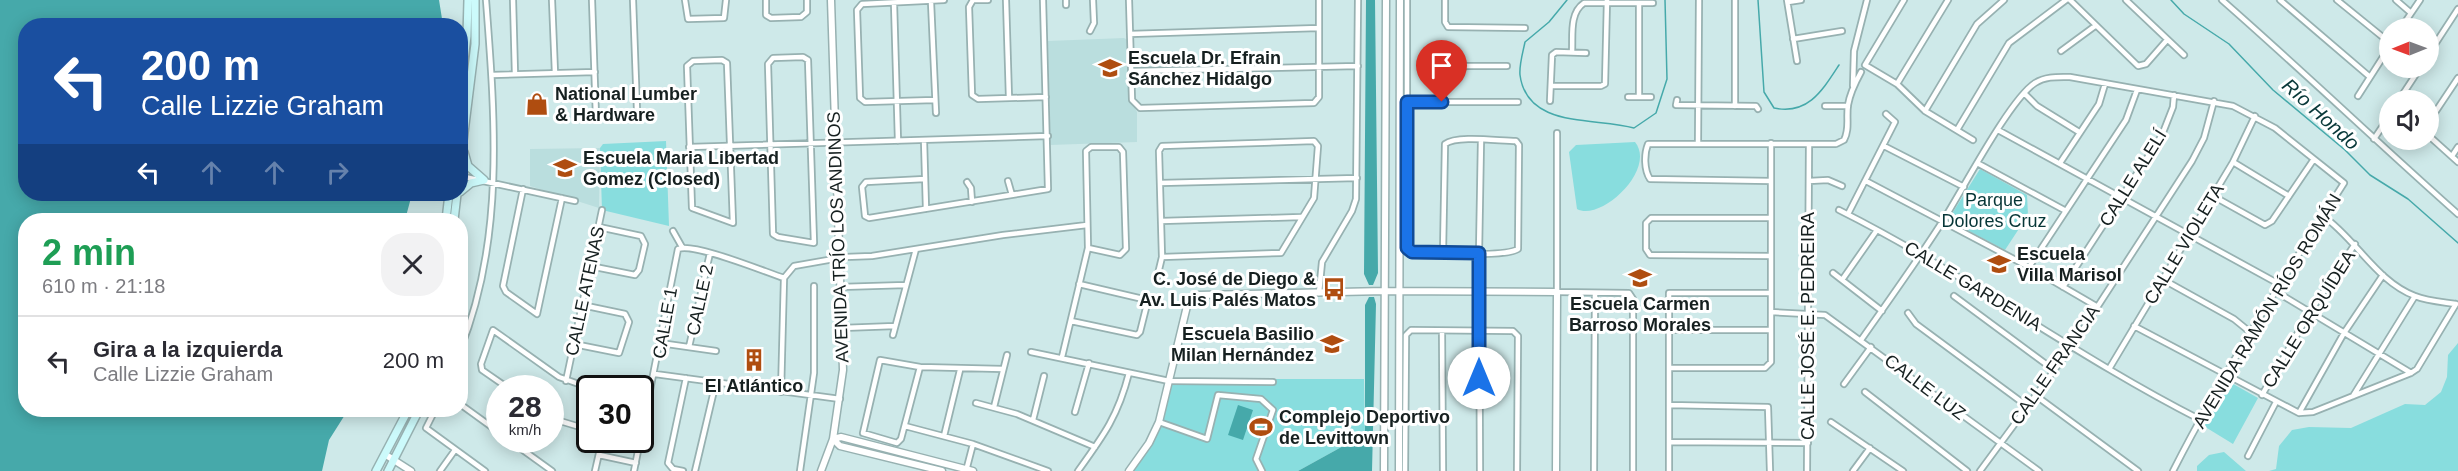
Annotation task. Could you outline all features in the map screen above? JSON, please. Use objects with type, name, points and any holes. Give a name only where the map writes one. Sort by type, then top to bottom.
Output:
[{"type":"main road","points":[[468,0],[468,18]]},
{"type":"main road","points":[[468,102],[475,44],[475,0]]},
{"type":"main road","points":[[468,166],[484,180]]},
{"type":"main road","points":[[468,186],[484,180]]},
{"type":"main road","points":[[376,471],[405,417]]},
{"type":"main road","points":[[388,471],[416,417]]},
{"type":"street","points":[[468,326],[480,289],[494,183],[492,75],[486,0]]},
{"type":"street","points":[[513,0],[515,74]]},
{"type":"street","points":[[552,0],[555,73]]},
{"type":"street","points":[[592,0],[596,117],[632,116],[637,110],[633,0]]},
{"type":"street","points":[[685,0],[688,19],[707,20],[724,18],[726,0]]},
{"type":"street","points":[[766,0],[766,15],[771,18],[801,17],[807,12],[807,0]]},
{"type":"street","name":"AVENIDA TRÍO LOS ANDINOS","points":[[821,471],[833,439],[840,399],[842,328],[831,0]]},
{"type":"street","points":[[935,100],[866,102],[860,98],[857,10],[862,4],[944,0]]},
{"type":"street","points":[[988,0],[973,0],[969,7],[972,95],[978,99],[1046,97]]},
{"type":"street","points":[[1006,0],[1009,98]]},
{"type":"street","points":[[925,179],[866,182],[862,187],[863,212],[869,218],[1048,189],[1043,0]]},
{"type":"street","points":[[1090,31],[1094,23],[1093,0]]},
{"type":"street","points":[[1129,0],[1132,100],[1140,108],[1314,103],[1319,98],[1319,0]]},
{"type":"street","points":[[1319,293],[1322,262],[1353,211],[1357,178],[1358,0]]},
{"type":"street","points":[[1384,471],[1386,0]]},
{"type":"street","points":[[1398,471],[1400,0]]},
{"type":"street","points":[[1407,0],[1407,248],[1412,252],[1479,253],[1512,253],[1518,249],[1519,146],[1516,141],[1481,140],[1450,140],[1444,144],[1443,252]]},
{"type":"street","points":[[1445,0],[1445,22],[1448,27],[1517,31],[1525,28]]},
{"type":"street","points":[[1698,143],[1699,0]]},
{"type":"street","points":[[1736,0],[1736,106]]},
{"type":"street","points":[[1797,61],[1788,1],[1801,0]]},
{"type":"street","points":[[1771,181],[1650,179],[1646,173],[1648,144],[1836,144],[1844,140],[1848,133],[1848,106],[1853,87],[1854,51],[1867,0]]},
{"type":"street","points":[[1904,0],[1865,66],[1898,84],[1925,111],[1973,140]]},
{"type":"street","points":[[1898,84],[1948,0]]},
{"type":"street","points":[[1925,111],[1977,24],[2004,0]]},
{"type":"street","points":[[1957,130],[2009,43],[2068,0],[2138,66],[2146,64],[2167,40]]},
{"type":"street","points":[[2126,0],[2184,55]]},
{"type":"street","points":[[2222,0],[2312,78],[2343,112],[2458,214]]},
{"type":"street","points":[[2280,0],[2370,77]]},
{"type":"street","points":[[2337,0],[2379,36]]},
{"type":"street","points":[[2396,0],[2411,14]]},
{"type":"street","points":[[2408,18],[2420,0]]},
{"type":"street","points":[[931,2],[936,113]]},
{"type":"street","points":[[1551,86],[1601,86],[1605,84],[1607,2]]},
{"type":"street","points":[[1572,52],[1573,20],[1580,5],[1607,2],[1653,3]]},
{"type":"street","points":[[894,3],[898,141]]},
{"type":"street","points":[[1639,3],[1639,96]]},
{"type":"street","points":[[2439,38],[2458,9]]},
{"type":"street","points":[[2061,51],[2096,26]]},
{"type":"street","points":[[1130,34],[1319,28]]},
{"type":"street","points":[[1794,39],[1834,35],[1842,31]]},
{"type":"street","points":[[1551,101],[1552,55],[1572,52],[1586,53]]},
{"type":"street","points":[[803,57],[808,60],[814,243],[778,237],[773,234],[770,145],[768,64],[773,58],[803,57]]},
{"type":"street","points":[[722,60],[727,63],[730,146],[733,223],[692,208],[687,66],[693,61],[722,60]]},
{"type":"street","points":[[2358,96],[2379,63]]},
{"type":"street","points":[[1131,71],[1358,66]]},
{"type":"street","points":[[1442,102],[1443,71],[1447,66],[1507,66]]},
{"type":"street","points":[[492,75],[595,72]]},
{"type":"street","points":[[1853,87],[1861,72]]},
{"type":"street","points":[[1861,340],[1922,253],[1998,130],[2024,93],[2035,83],[2049,77],[2070,77],[2137,90],[2214,101],[2255,116],[2275,128],[2314,159],[2272,221],[2265,225],[2213,196]]},
{"type":"street","points":[[2439,106],[2458,78]]},
{"type":"street","points":[[2060,164],[2099,104],[2105,84]]},
{"type":"street","points":[[2029,267],[2126,120],[2137,90]]},
{"type":"street","points":[[2024,93],[2037,106],[2079,132]]},
{"type":"street","name":"CALLE ALELÍ","points":[[2063,287],[2162,135],[2173,107],[2174,95]]},
{"type":"street","points":[[1628,97],[1652,97]]},
{"type":"street","points":[[1677,100],[1676,105],[1756,106],[1758,109]]},
{"type":"street","name":"CALLE FRANCIA","points":[[1980,471],[2072,346],[2192,161],[2204,138],[2214,101]]},
{"type":"street","points":[[1407,102],[1518,102]]},
{"type":"street","points":[[1825,106],[1848,106]]},
{"type":"street","points":[[1848,214],[1895,122],[1886,114]]},
{"type":"street","name":"CALLE VIOLETA","points":[[2109,369],[2233,162],[2255,116]]},
{"type":"street","points":[[1998,130],[2280,284]]},
{"type":"street","points":[[2374,139],[2379,132]]},
{"type":"street","points":[[1556,471],[1557,133]]},
{"type":"street","points":[[689,147],[1048,136]]},
{"type":"street","points":[[924,140],[926,209]]},
{"type":"street","points":[[1480,471],[1481,140]]},
{"type":"street","points":[[1157,278],[1162,257],[1159,151],[1162,146],[1314,141],[1318,146],[1314,198],[1281,253],[1162,257]]},
{"type":"street","points":[[1669,368],[1765,368],[1771,362],[1772,144]]},
{"type":"street","name":"CALLE JOSÉ E. PEDREIRA","points":[[1807,471],[1809,144]]},
{"type":"street","points":[[2439,145],[2458,162]]},
{"type":"street","points":[[1884,146],[1964,187]]},
{"type":"street","points":[[1062,357],[1088,248],[1086,151],[1091,147],[1119,147],[1123,152],[1126,249],[1120,255],[1088,248]]},
{"type":"street","points":[[2452,156],[2458,147]]},
{"type":"street","name":"AVENIDA RAMÓN RÍOS ROMÁN","points":[[2173,471],[2225,374],[2343,182],[2314,159]]},
{"type":"street","points":[[2233,162],[2289,196]]},
{"type":"street","points":[[1979,164],[2066,211]]},
{"type":"street","points":[[468,177],[575,201]]},
{"type":"street","points":[[1160,183],[1357,178]]},
{"type":"street","points":[[1008,180],[1012,195]]},
{"type":"street","points":[[1809,181],[1828,180],[1840,183]]},
{"type":"street","points":[[1866,181],[2029,267],[2096,306]]},
{"type":"street","points":[[967,182],[971,188],[972,202]]},
{"type":"street","points":[[523,189],[503,286],[506,292],[537,314],[562,198]]},
{"type":"street","name":"CALLE ATENAS","points":[[576,384],[566,381],[602,210]]},
{"type":"street","name":"CALLE GARDENIA","points":[[1839,210],[1922,253],[2146,392],[2199,419]]},
{"type":"street","points":[[2134,326],[2299,413],[2313,412],[2411,373],[2417,369],[2457,304],[2415,296],[2383,275],[2355,244],[2324,216]]},
{"type":"street","points":[[1161,220],[1301,217]]},
{"type":"street","points":[[1771,218],[1651,218],[1646,224],[1646,249],[1650,255],[1771,256]]},
{"type":"street","points":[[782,392],[784,278],[794,267],[1088,225]]},
{"type":"street","points":[[591,267],[635,275],[639,270],[645,244],[641,236],[599,227]]},
{"type":"street","points":[[1842,280],[1877,230]]},
{"type":"street","points":[[673,231],[682,247],[710,253],[784,278]]},
{"type":"street","name":"CALLE ORQUÍDEA","points":[[2262,395],[2310,312],[2355,244]]},
{"type":"street","name":"CALLE 1","points":[[634,471],[678,249],[682,247]]},
{"type":"street","points":[[892,335],[916,249]]},
{"type":"street","name":"CALLE 2","points":[[689,347],[710,253]]},
{"type":"street","points":[[1833,273],[1854,292],[1882,311]]},
{"type":"street","points":[[2299,413],[2344,333],[2383,275]]},
{"type":"street","points":[[2162,279],[2234,319],[2250,332]]},
{"type":"street","points":[[1071,321],[1137,335],[1140,332],[1147,304],[1143,299],[1079,284]]},
{"type":"street","points":[[840,287],[906,285]]},
{"type":"street","points":[[800,471],[812,396],[814,286]]},
{"type":"street","points":[[1129,471],[1149,442],[1159,422],[1188,302],[1198,295],[1399,291],[1629,293],[1634,299],[1633,471]]},
{"type":"street","points":[[2275,291],[2411,373]]},
{"type":"street","points":[[1594,471],[1595,293]]},
{"type":"street","points":[[1669,471],[1669,293],[1771,293]]},
{"type":"street","points":[[1954,296],[2054,369]]},
{"type":"street","points":[[2353,396],[2415,296]]},
{"type":"street","points":[[574,344],[619,353],[629,322],[625,314],[582,305]]},
{"type":"street","points":[[1771,312],[1808,312]]},
{"type":"street","name":"CALLE LUZ","points":[[1808,312],[1825,315],[2038,471]]},
{"type":"street","points":[[1908,313],[1916,324],[2027,406]]},
{"type":"street","points":[[842,328],[894,326]]},
{"type":"street","points":[[489,375],[482,370],[481,364],[493,330],[557,375]]},
{"type":"street","points":[[1405,471],[1406,334],[1411,330],[1513,331],[1518,336],[1518,471]]},
{"type":"street","points":[[1669,330],[1771,330]]},
{"type":"street","points":[[1442,332],[1443,471]]},
{"type":"street","points":[[660,343],[716,351]]},
{"type":"street","points":[[1844,384],[1871,347]]},
{"type":"street","points":[[1031,352],[1169,381],[1274,382]]},
{"type":"street","points":[[994,407],[1007,355]]},
{"type":"street","points":[[920,367],[902,439],[897,443],[866,435],[861,429],[880,360],[920,367],[960,370],[1003,369]]},
{"type":"street","points":[[1075,412],[1089,363]]},
{"type":"street","points":[[944,436],[960,370]]},
{"type":"street","points":[[1078,471],[1113,422],[1122,403],[1129,373]]},
{"type":"street","points":[[655,374],[840,399]]},
{"type":"street","points":[[1033,420],[1044,376]]},
{"type":"street","points":[[683,471],[673,469],[668,464],[686,378]]},
{"type":"street","points":[[695,471],[716,382]]},
{"type":"street","points":[[1865,392],[1967,471]]},
{"type":"street","points":[[1159,422],[1207,439],[1218,394],[1261,399],[1273,410],[1256,459],[1262,471]]},
{"type":"street","points":[[2036,395],[2138,471]]},
{"type":"street","points":[[2248,456],[2276,402]]},
{"type":"street","points":[[976,403],[1033,420],[1095,447]]},
{"type":"street","points":[[1669,405],[1764,405],[1770,410],[1770,471]]},
{"type":"street","points":[[468,411],[486,423]]},
{"type":"street","points":[[432,417],[426,428],[485,471]]},
{"type":"street","points":[[1831,422],[1903,471]]},
{"type":"street","points":[[905,426],[973,444],[1048,471]]},
{"type":"street","points":[[833,439],[841,437],[968,470],[973,444]]},
{"type":"street","points":[[833,439],[840,446],[942,471]]},
{"type":"street","points":[[1669,442],[1808,443]]},
{"type":"street","points":[[1852,471],[1870,448]]},
{"type":"street","points":[[440,471],[455,450]]},
{"type":"street","points":[[527,453],[552,471]]},
{"type":"street","points":[[386,455],[411,471]]},
{"type":"street","points":[[595,471],[599,455],[636,463]]},
{"type":"shaded area","points":[[0,0],[439,0],[442,18],[18,18],[18,201],[410,201],[407,213],[18,213],[18,417],[344,417],[329,440],[322,471],[0,471]]},
{"type":"shaded area","points":[[1366,0],[1375,0],[1378,273],[1373,285],[1369,285],[1364,274]]},
{"type":"shaded area","points":[[1124,38],[1128,40],[1131,101],[1137,112],[1137,142],[1050,145],[1048,41]]},
{"type":"shaded area","name":"Escuela Maria Libertad Gomez (Closed)","points":[[600,148],[599,208],[530,186],[530,149]]},
{"type":"shaded area","points":[[1369,297],[1374,297],[1376,304],[1372,471],[1298,471],[1365,434],[1365,305]]},
{"type":"shaded area","points":[[1238,405],[1253,410],[1243,440],[1228,435]]},
{"type":"green space","points":[[666,141],[669,226],[602,210],[600,148],[603,144]]},
{"type":"green space","points":[[1635,142],[1640,153],[1639,166],[1623,191],[1612,201],[1599,208],[1587,211],[1577,209],[1569,152],[1576,145]]},
{"type":"green space","name":"Parque Dolores Cruz","points":[[1980,169],[2027,195],[2028,215],[2005,250],[1948,220]]},
{"type":"green space","points":[[2458,343],[2458,471],[2269,471],[2276,469],[2279,446],[2292,430],[2309,427],[2351,428],[2405,404],[2425,405],[2441,392],[2447,377],[2448,355]]},
{"type":"green space","name":"Complejo Deportivo de Levittown","points":[[1177,379],[1364,379],[1365,434],[1298,471],[1131,471],[1150,443],[1171,382]]},
{"type":"green space","points":[[2228,381],[2258,398],[2233,444],[2202,425]]},
{"type":"green space","points":[[2224,452],[2246,471],[2197,471],[2197,466],[2209,455]]},
{"type":"waterway","points":[[1567,0],[1549,22],[1525,42],[1520,71],[1525,92],[1535,105],[1549,113],[1565,118],[1634,128],[1656,113],[1667,79],[1665,0]]},
{"type":"waterway","points":[[1758,0],[1764,92],[1774,108],[1796,108],[1813,99],[1839,65]]},
{"type":"waterway","name":"Río Hondo","points":[[2171,0],[2184,14],[2229,44],[2273,90],[2345,150],[2370,175],[2408,199],[2458,243]]},
{"type":"place","name":"Escuela Dr. Efrain Sánchez Hidalgo","points":[[1110,68]]},
{"type":"place","name":"National Lumber & Hardware","points":[[537,104]]},
{"type":"place","name":"Escuela Maria Libertad Gomez (Closed)","points":[[565,168]]},
{"type":"place","name":"Escuela Villa Marisol","points":[[1999,264]]},
{"type":"place","name":"Escuela Carmen Barroso Morales","points":[[1640,278]]},
{"type":"place","name":"C. José de Diego & Av. Luis Palés Matos","points":[[1334,289]]},
{"type":"place","name":"Escuela Basilio Milan Hernández","points":[[1332,344]]},
{"type":"place","name":"El Atlántico","points":[[754,360]]},
{"type":"place","name":"Complejo Deportivo de Levittown","points":[[1261,427]]},
{"type":"route","points":[[1442,102],[1407,102],[1407,248],[1412,252],[1479,253],[1479,378]]}]
